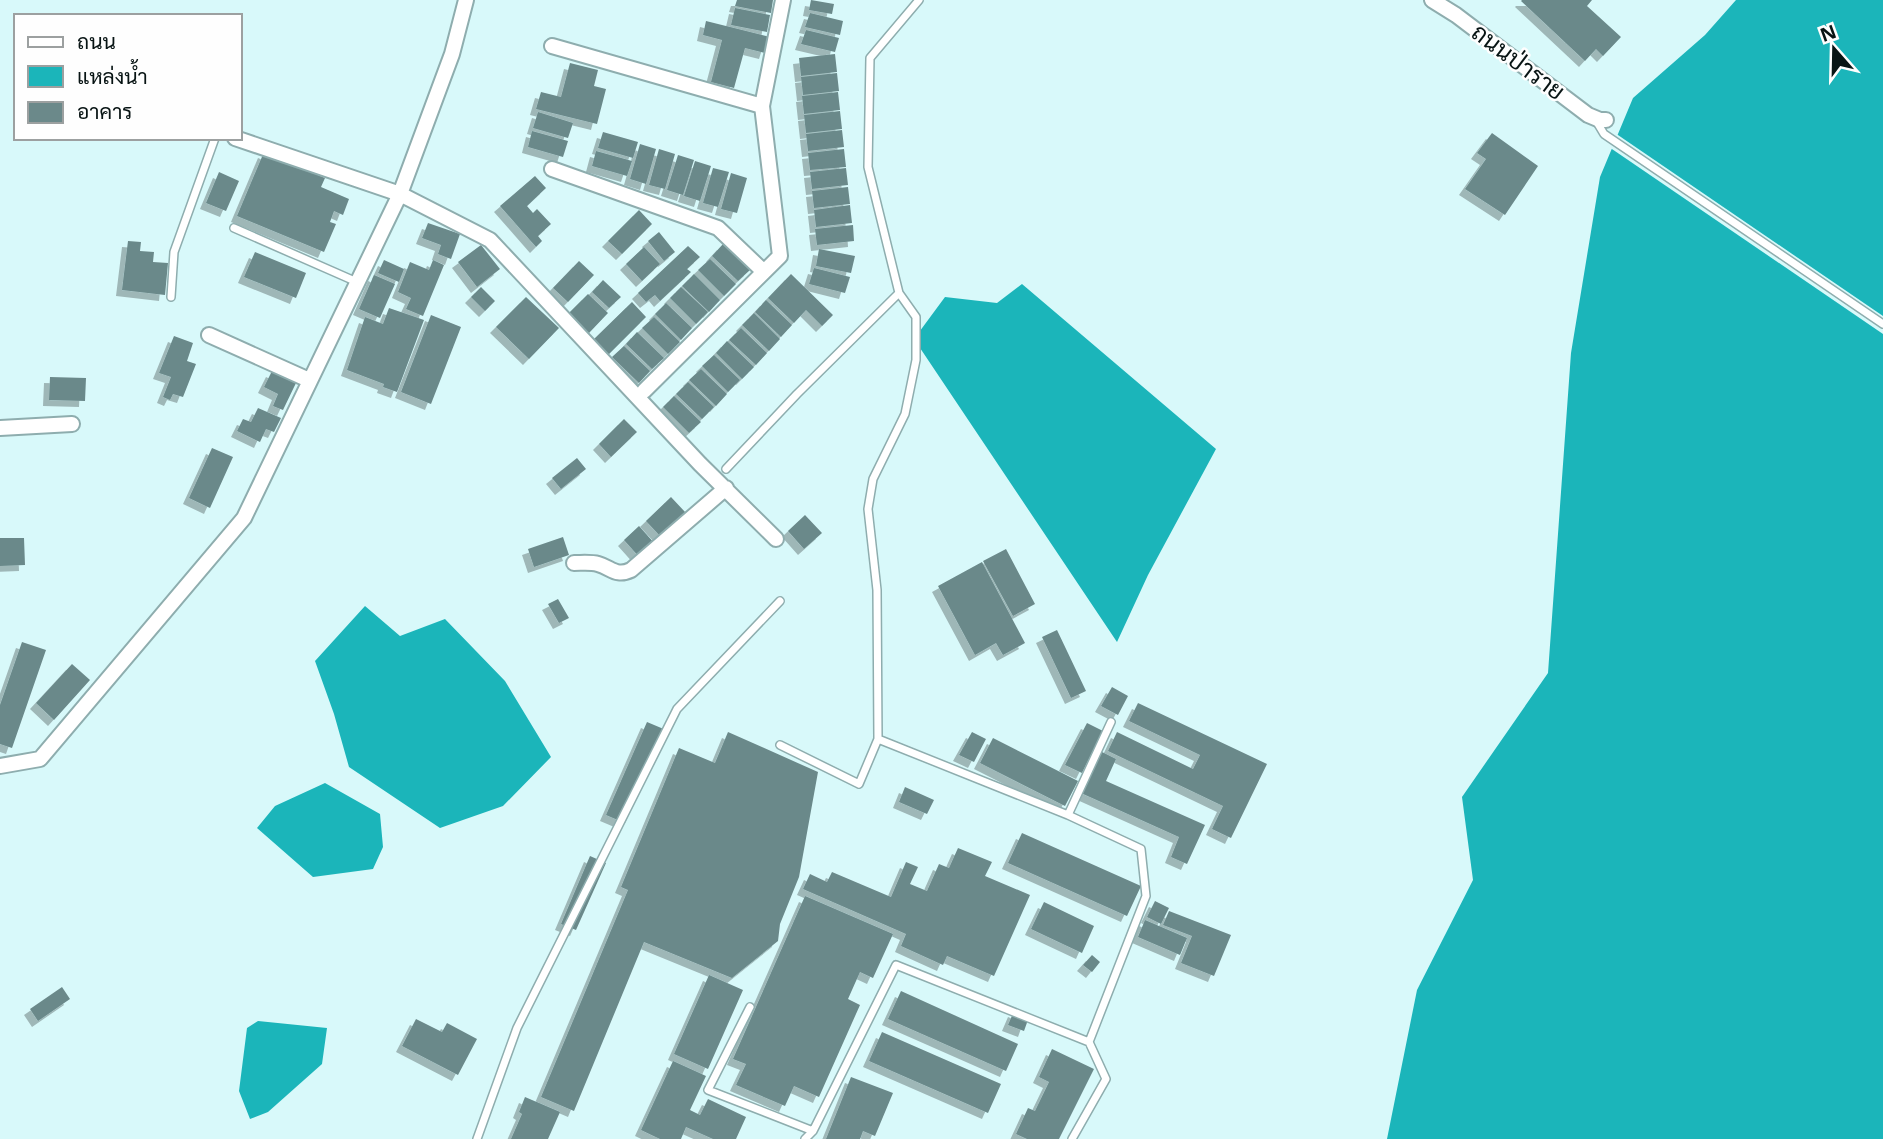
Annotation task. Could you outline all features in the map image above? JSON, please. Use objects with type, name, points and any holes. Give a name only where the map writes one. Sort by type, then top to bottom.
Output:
[{"type":"street","points":[[0,766],[40,759],[244,518],[400,194],[452,54],[467,0]]},
{"type":"street","points":[[644,391],[780,256],[762,106],[783,0]]},
{"type":"street","name":"ถนนป่าราย","points":[[1432,0],[1600,119]]},
{"type":"street","points":[[552,47],[762,106]]},
{"type":"street","points":[[241,140],[400,194],[490,240],[700,464],[776,539]]},
{"type":"street","points":[[552,169],[718,228],[763,271]]},
{"type":"street","points":[[209,335],[309,380]]},
{"type":"street","points":[[0,428],[72,424]]},
{"type":"street","points":[[574,563],[598,564],[623,574],[726,488]]},
{"type":"lane","points":[[780,746],[859,784],[878,739],[877,590],[868,509],[873,479],[905,414],[916,360],[916,317],[899,293],[868,166],[870,58],[919,0]]},
{"type":"lane","points":[[1600,119],[1604,134],[1883,324]]},
{"type":"lane","points":[[172,297],[174,252],[214,140]]},
{"type":"lane","points":[[234,228],[357,282]]},
{"type":"lane","points":[[726,469],[899,293]]},
{"type":"lane","points":[[477,1139],[517,1028],[677,709],[780,601]]},
{"type":"lane","points":[[1068,815],[1111,722]]},
{"type":"lane","points":[[878,739],[1068,815],[1141,849],[1146,895],[1089,1042]]},
{"type":"lane","points":[[805,1139],[813,1131],[896,965],[1089,1042],[1106,1079],[1072,1139]]},
{"type":"lane","points":[[750,1007],[708,1090],[813,1131]]},
{"type":"water","points":[[1736,0],[1883,0],[1883,1139],[1387,1139],[1417,990],[1473,880],[1462,797],[1548,673],[1571,353],[1600,177],[1633,98],[1705,35]]},
{"type":"water","points":[[1022,284],[1216,449],[1148,575],[1117,642],[914,339],[945,297],[997,303]]},
{"type":"water","points":[[365,606],[400,636],[445,619],[505,681],[551,757],[503,806],[440,828],[349,767],[315,661]]},
{"type":"water","points":[[325,783],[380,814],[383,847],[373,869],[313,877],[257,828],[275,806]]},
{"type":"water","points":[[258,1021],[327,1028],[322,1064],[268,1112],[250,1119],[239,1091],[247,1028]]},
{"type":"pier","points":[[1615,133],[1883,316],[1883,334],[1609,147]]},
{"type":"building","points":[[737,0],[773,0],[771,13],[735,6]]},
{"type":"building","points":[[811,0],[834,4],[832,14],[809,10]]},
{"type":"building","points":[[1522,0],[1592,0],[1587,6],[1621,37],[1603,56],[1596,49],[1585,61]]},
{"type":"building","points":[[735,8],[770,15],[767,32],[731,25]]},
{"type":"building","points":[[810,13],[843,21],[840,35],[805,27]]},
{"type":"building","points":[[706,21],[770,37],[765,53],[745,48],[734,88],[711,82],[722,40],[703,35]]},
{"type":"building","points":[[806,30],[839,38],[835,52],[801,44]]},
{"type":"building","points":[[835,54],[837,72],[801,76],[799,58]]},
{"type":"building","points":[[570,63],[598,70],[594,86],[606,89],[597,124],[536,109],[541,92],[561,97]]},
{"type":"building","points":[[837,73],[839,91],[803,95],[801,77]]},
{"type":"building","points":[[838,92],[840,110],[804,114],[802,96]]},
{"type":"building","points":[[840,111],[842,129],[806,133],[804,115]]},
{"type":"building","points":[[538,112],[573,123],[568,138],[533,128]]},
{"type":"building","points":[[842,130],[844,147],[808,151],[806,134]]},
{"type":"building","points":[[532,131],[568,141],[563,157],[528,147]]},
{"type":"building","points":[[603,132],[638,142],[633,158],[598,148]]},
{"type":"building","points":[[1492,133],[1538,166],[1505,215],[1465,189],[1486,159],[1477,153]]},
{"type":"building","points":[[640,144],[656,149],[646,184],[630,179]]},
{"type":"building","points":[[659,149],[675,154],[665,189],[649,185]]},
{"type":"building","points":[[844,149],[846,167],[810,170],[808,153]]},
{"type":"building","points":[[596,151],[632,161],[627,176],[592,166]]},
{"type":"building","points":[[264,152],[325,178],[321,187],[349,199],[343,215],[334,211],[330,222],[336,224],[324,252],[237,216]]},
{"type":"building","points":[[678,155],[694,160],[683,195],[667,190]]},
{"type":"building","points":[[695,161],[711,166],[700,201],[684,196]]},
{"type":"building","points":[[713,168],[729,172],[718,207],[703,203]]},
{"type":"building","points":[[846,168],[848,185],[812,189],[810,172]]},
{"type":"building","points":[[219,172],[239,181],[226,211],[206,203]]},
{"type":"building","points":[[731,173],[747,178],[737,213],[721,209]]},
{"type":"building","points":[[535,176],[546,188],[527,206],[533,213],[537,209],[551,224],[538,236],[542,241],[536,247],[500,206]]},
{"type":"building","points":[[848,187],[850,204],[814,208],[812,191]]},
{"type":"building","points":[[850,205],[852,223],[816,227],[814,210]]},
{"type":"building","points":[[639,210],[652,224],[622,254],[608,241]]},
{"type":"building","points":[[428,223],[460,234],[451,259],[438,254],[441,245],[422,238]]},
{"type":"building","points":[[853,225],[854,241],[817,245],[815,229]]},
{"type":"building","points":[[659,232],[675,252],[664,261],[648,241]]},
{"type":"building","points":[[128,241],[141,242],[140,251],[154,252],[153,262],[168,263],[165,295],[122,290]]},
{"type":"building","points":[[723,244],[750,270],[738,281],[712,256]]},
{"type":"building","points":[[481,245],[500,269],[477,287],[458,262]]},
{"type":"building","points":[[688,246],[700,257],[687,269],[691,272],[660,301],[655,295],[646,302],[638,293]]},
{"type":"building","points":[[644,247],[660,264],[642,281],[626,264]]},
{"type":"building","points":[[819,249],[855,256],[851,273],[816,266]]},
{"type":"building","points":[[255,252],[306,273],[296,298],[244,277]]},
{"type":"building","points":[[710,259],[736,284],[724,296],[698,270]]},
{"type":"building","points":[[384,260],[404,269],[399,282],[378,273]]},
{"type":"building","points":[[433,260],[444,265],[423,316],[406,309],[411,298],[398,292],[410,262],[429,270]]},
{"type":"building","points":[[579,261],[594,275],[568,302],[553,288]]},
{"type":"building","points":[[814,268],[850,277],[845,293],[809,284]]},
{"type":"building","points":[[694,274],[720,300],[709,312],[682,286]]},
{"type":"building","points":[[791,274],[833,315],[822,326],[806,310],[794,323],[768,298]]},
{"type":"building","points":[[374,275],[395,284],[380,318],[359,309]]},
{"type":"building","points":[[603,280],[621,297],[609,308],[592,292]]},
{"type":"building","points":[[481,287],[495,301],[485,311],[471,297]]},
{"type":"building","points":[[681,287],[708,312],[696,324],[670,298]]},
{"type":"building","points":[[588,294],[608,313],[589,333],[568,314]]},
{"type":"building","points":[[526,297],[559,328],[529,359],[496,327]]},
{"type":"building","points":[[766,300],[792,325],[781,337],[755,312]]},
{"type":"building","points":[[632,302],[646,317],[606,357],[591,342]]},
{"type":"building","points":[[666,303],[692,328],[681,340],[655,314]]},
{"type":"building","points":[[389,308],[424,320],[397,392],[347,370],[365,317],[383,324]]},
{"type":"building","points":[[754,313],[780,339],[769,351],[742,325]]},
{"type":"building","points":[[431,315],[461,327],[431,404],[401,392]]},
{"type":"building","points":[[654,317],[680,342],[668,354],[642,328]]},
{"type":"building","points":[[741,328],[767,353],[756,365],[729,340]]},
{"type":"building","points":[[637,332],[664,358],[652,369],[626,344]]},
{"type":"building","points":[[174,336],[193,343],[187,361],[196,364],[183,397],[173,394],[170,400],[163,397],[171,377],[159,373]]},
{"type":"building","points":[[727,341],[754,367],[742,379],[716,353]]},
{"type":"building","points":[[624,346],[650,371],[639,383],[612,357]]},
{"type":"building","points":[[714,355],[740,380],[728,392],[702,366]]},
{"type":"building","points":[[701,369],[727,394],[716,406],[689,380]]},
{"type":"building","points":[[272,371],[296,383],[283,410],[273,406],[278,394],[264,387]]},
{"type":"building","points":[[50,377],[86,378],[85,401],[49,400]]},
{"type":"building","points":[[688,382],[714,407],[702,419],[676,394]]},
{"type":"building","points":[[674,396],[701,422],[689,433],[663,407]]},
{"type":"building","points":[[258,408],[281,418],[274,432],[266,429],[260,442],[237,431],[243,419],[251,422]]},
{"type":"building","points":[[624,419],[637,432],[611,457],[599,444]]},
{"type":"building","points":[[212,448],[233,457],[210,508],[189,498]]},
{"type":"building","points":[[577,458],[586,469],[561,489],[552,478]]},
{"type":"building","points":[[671,497],[686,513],[661,537],[646,521]]},
{"type":"building","points":[[805,515],[822,533],[804,549],[788,531]]},
{"type":"building","points":[[639,526],[656,545],[641,559],[624,540]]},
{"type":"building","points":[[563,537],[569,555],[534,567],[528,549]]},
{"type":"building","points":[[0,538],[24,538],[25,565],[0,566]]},
{"type":"building","points":[[1006,549],[1035,604],[1013,616],[983,561]]},
{"type":"building","points":[[982,562],[1025,643],[1003,655],[996,643],[975,655],[938,586]]},
{"type":"building","points":[[558,599],[569,618],[559,623],[548,604]]},
{"type":"building","points":[[1057,630],[1086,691],[1071,698],[1042,637]]},
{"type":"building","points":[[22,642],[46,650],[12,748],[0,744],[0,705]]},
{"type":"building","points":[[72,664],[90,680],[54,720],[36,703]]},
{"type":"building","points":[[1112,687],[1128,696],[1118,715],[1101,706]]},
{"type":"building","points":[[1138,703],[1267,764],[1231,838],[1212,829],[1223,806],[1108,751],[1117,732],[1193,769],[1200,755],[1129,721]]},
{"type":"building","points":[[647,722],[666,730],[625,823],[606,815]]},
{"type":"building","points":[[1087,723],[1103,731],[1082,773],[1065,765]]},
{"type":"building","points":[[728,732],[818,772],[799,877],[780,924],[778,941],[732,978],[644,942],[574,1111],[541,1097],[628,890],[621,887],[679,748],[715,763]]},
{"type":"building","points":[[972,732],[986,739],[974,762],[959,755]]},
{"type":"building","points":[[993,738],[1078,781],[1065,806],[980,763]]},
{"type":"building","points":[[1100,751],[1116,759],[1106,781],[1205,825],[1187,864],[1171,857],[1179,837],[1081,793]]},
{"type":"building","points":[[905,787],[934,800],[927,814],[899,802]]},
{"type":"building","points":[[1022,833],[1141,886],[1127,916],[1008,863]]},
{"type":"building","points":[[958,848],[992,862],[985,876],[1030,895],[994,976],[947,956],[943,965],[901,946],[906,934],[803,889],[810,874],[827,882],[832,872],[891,897],[906,862],[918,867],[910,884],[927,891],[939,864],[949,868]]},
{"type":"building","points":[[590,856],[606,863],[576,930],[561,924]]},
{"type":"building","points":[[805,896],[893,934],[873,978],[860,972],[848,999],[860,1005],[819,1097],[794,1086],[785,1106],[736,1085],[746,1064],[733,1059]]},
{"type":"building","points":[[1155,901],[1169,908],[1161,924],[1147,917]]},
{"type":"building","points":[[1044,902],[1094,926],[1082,953],[1031,929]]},
{"type":"building","points":[[1169,911],[1231,935],[1214,976],[1181,963],[1192,936],[1163,925]]},
{"type":"building","points":[[1145,920],[1187,938],[1180,955],[1138,937]]},
{"type":"building","points":[[1092,955],[1100,962],[1092,972],[1083,965]]},
{"type":"building","points":[[709,975],[743,990],[708,1069],[674,1054]]},
{"type":"building","points":[[62,987],[70,999],[38,1021],[30,1009]]},
{"type":"building","points":[[901,991],[1018,1044],[1006,1071],[888,1019]]},
{"type":"building","points":[[1014,1011],[1029,1017],[1024,1031],[1008,1025]]},
{"type":"building","points":[[416,1019],[442,1032],[447,1023],[477,1039],[458,1075],[402,1046]]},
{"type":"building","points":[[882,1032],[1001,1084],[988,1113],[869,1061]]},
{"type":"building","points":[[1052,1049],[1094,1069],[1059,1139],[1027,1139],[1016,1134],[1028,1108],[1035,1111],[1049,1082],[1039,1077]]},
{"type":"building","points":[[673,1061],[706,1076],[690,1110],[700,1115],[708,1099],[746,1117],[736,1139],[713,1139],[686,1127],[681,1139],[660,1139],[641,1130]]},
{"type":"building","points":[[851,1077],[893,1093],[875,1136],[863,1131],[860,1139],[826,1139]]},
{"type":"building","points":[[525,1097],[560,1112],[548,1139],[511,1139],[522,1114],[519,1112]]}]
